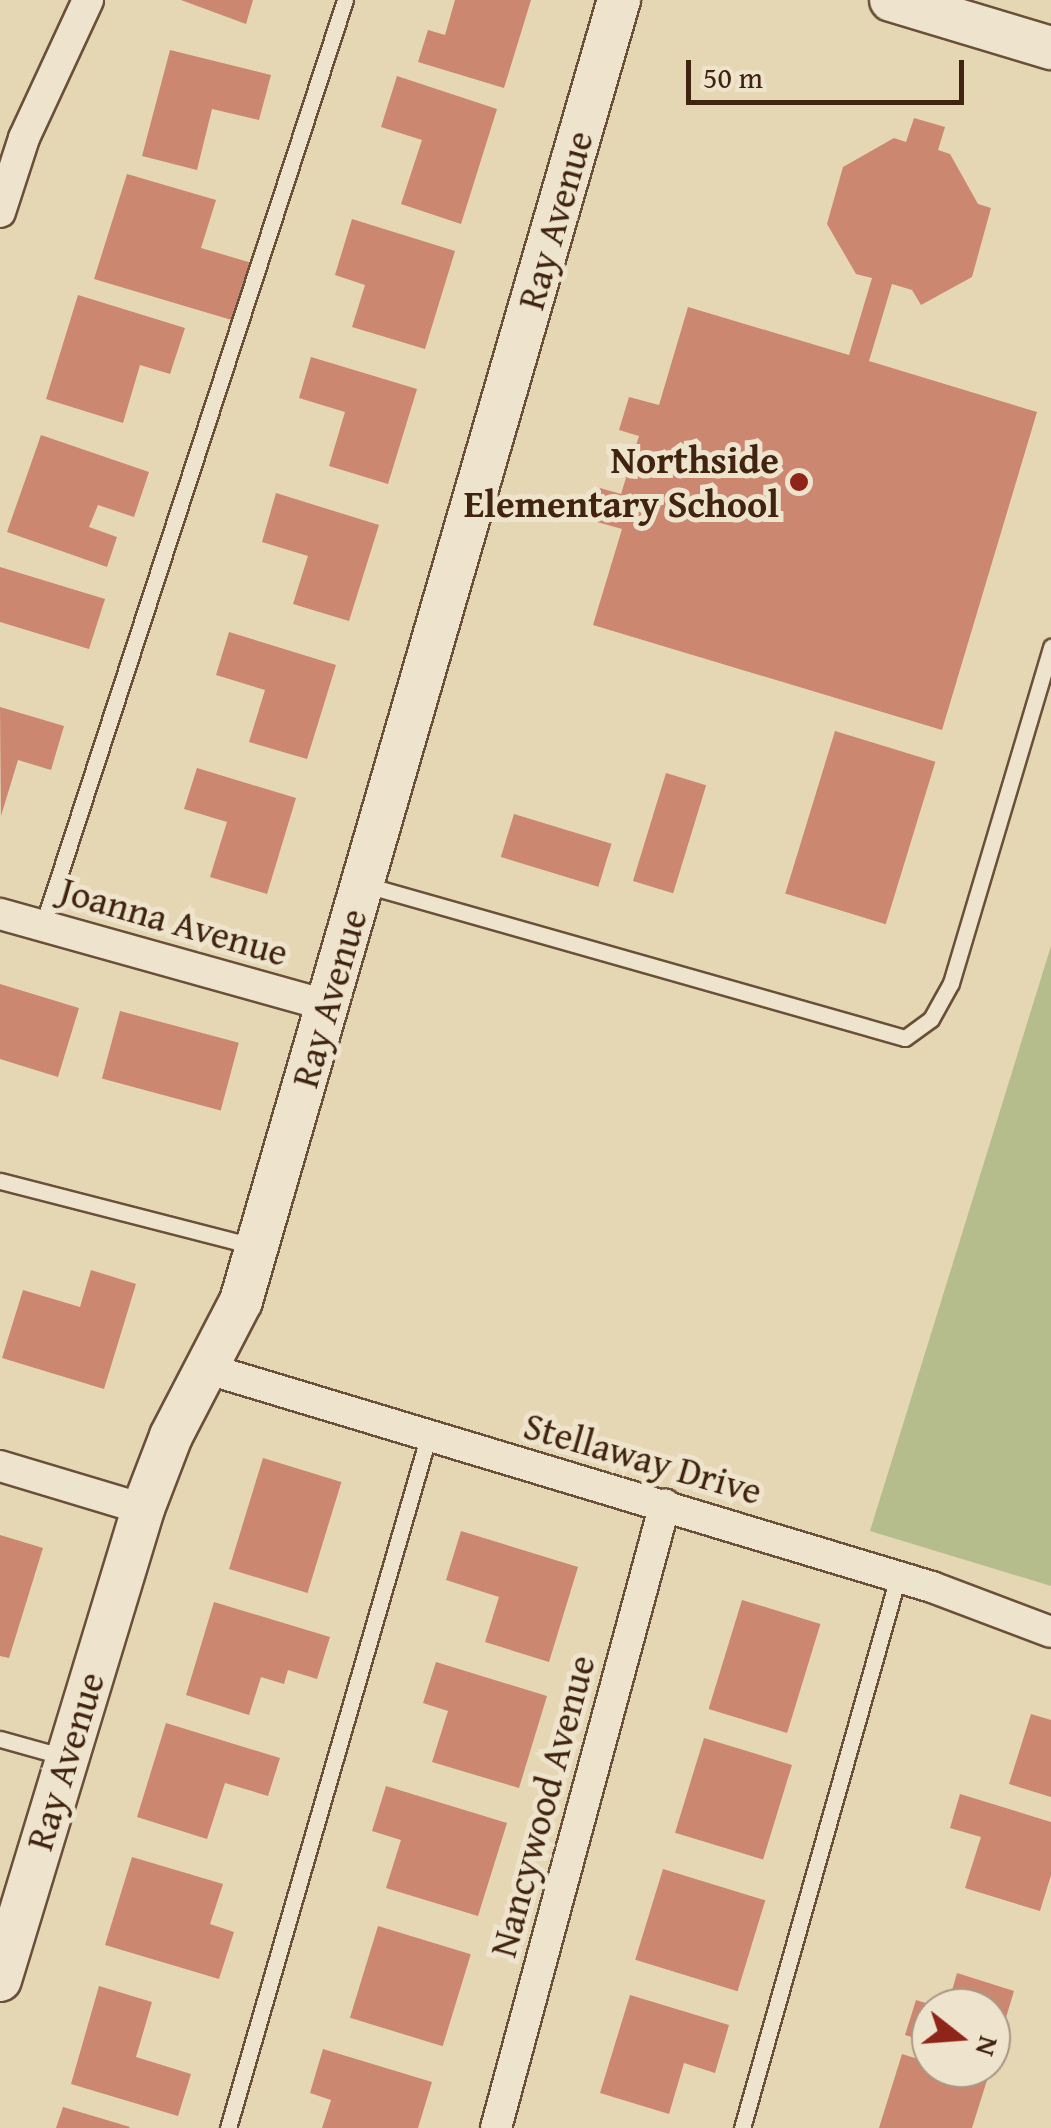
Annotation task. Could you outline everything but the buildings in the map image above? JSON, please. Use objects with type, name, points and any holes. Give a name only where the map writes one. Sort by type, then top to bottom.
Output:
[{"type":"street","points":[[0,212],[24,138],[88,0]]},
{"type":"street","name":"Ray Avenue","points":[[0,1980],[143,1509],[171,1436],[241,1302],[618,0]]},
{"type":"street","points":[[910,3],[1051,48]]},
{"type":"street","name":"Joanna Avenue","points":[[0,914],[327,1005]]},
{"type":"street","name":"Stellaway Drive","points":[[208,1369],[428,1438],[665,1504],[898,1577],[1051,1632]]},
{"type":"street","points":[[0,1466],[143,1509]]},
{"type":"street","name":"Nancywood Avenue","points":[[496,2128],[665,1504]]},
{"type":"lane","points":[[43,926],[344,0]]},
{"type":"lane","points":[[362,884],[905,1038],[931,1019],[951,983],[1051,647]]},
{"type":"lane","points":[[0,1181],[256,1248]]},
{"type":"lane","points":[[228,2128],[428,1438]]},
{"type":"lane","points":[[742,2128],[898,1577]]},
{"type":"lane","points":[[0,1739],[65,1757]]},
{"type":"green space","points":[[1051,946],[1051,1586],[870,1531]]},
{"type":"place","name":"Northside Elementary School","points":[[799,482]]}]
